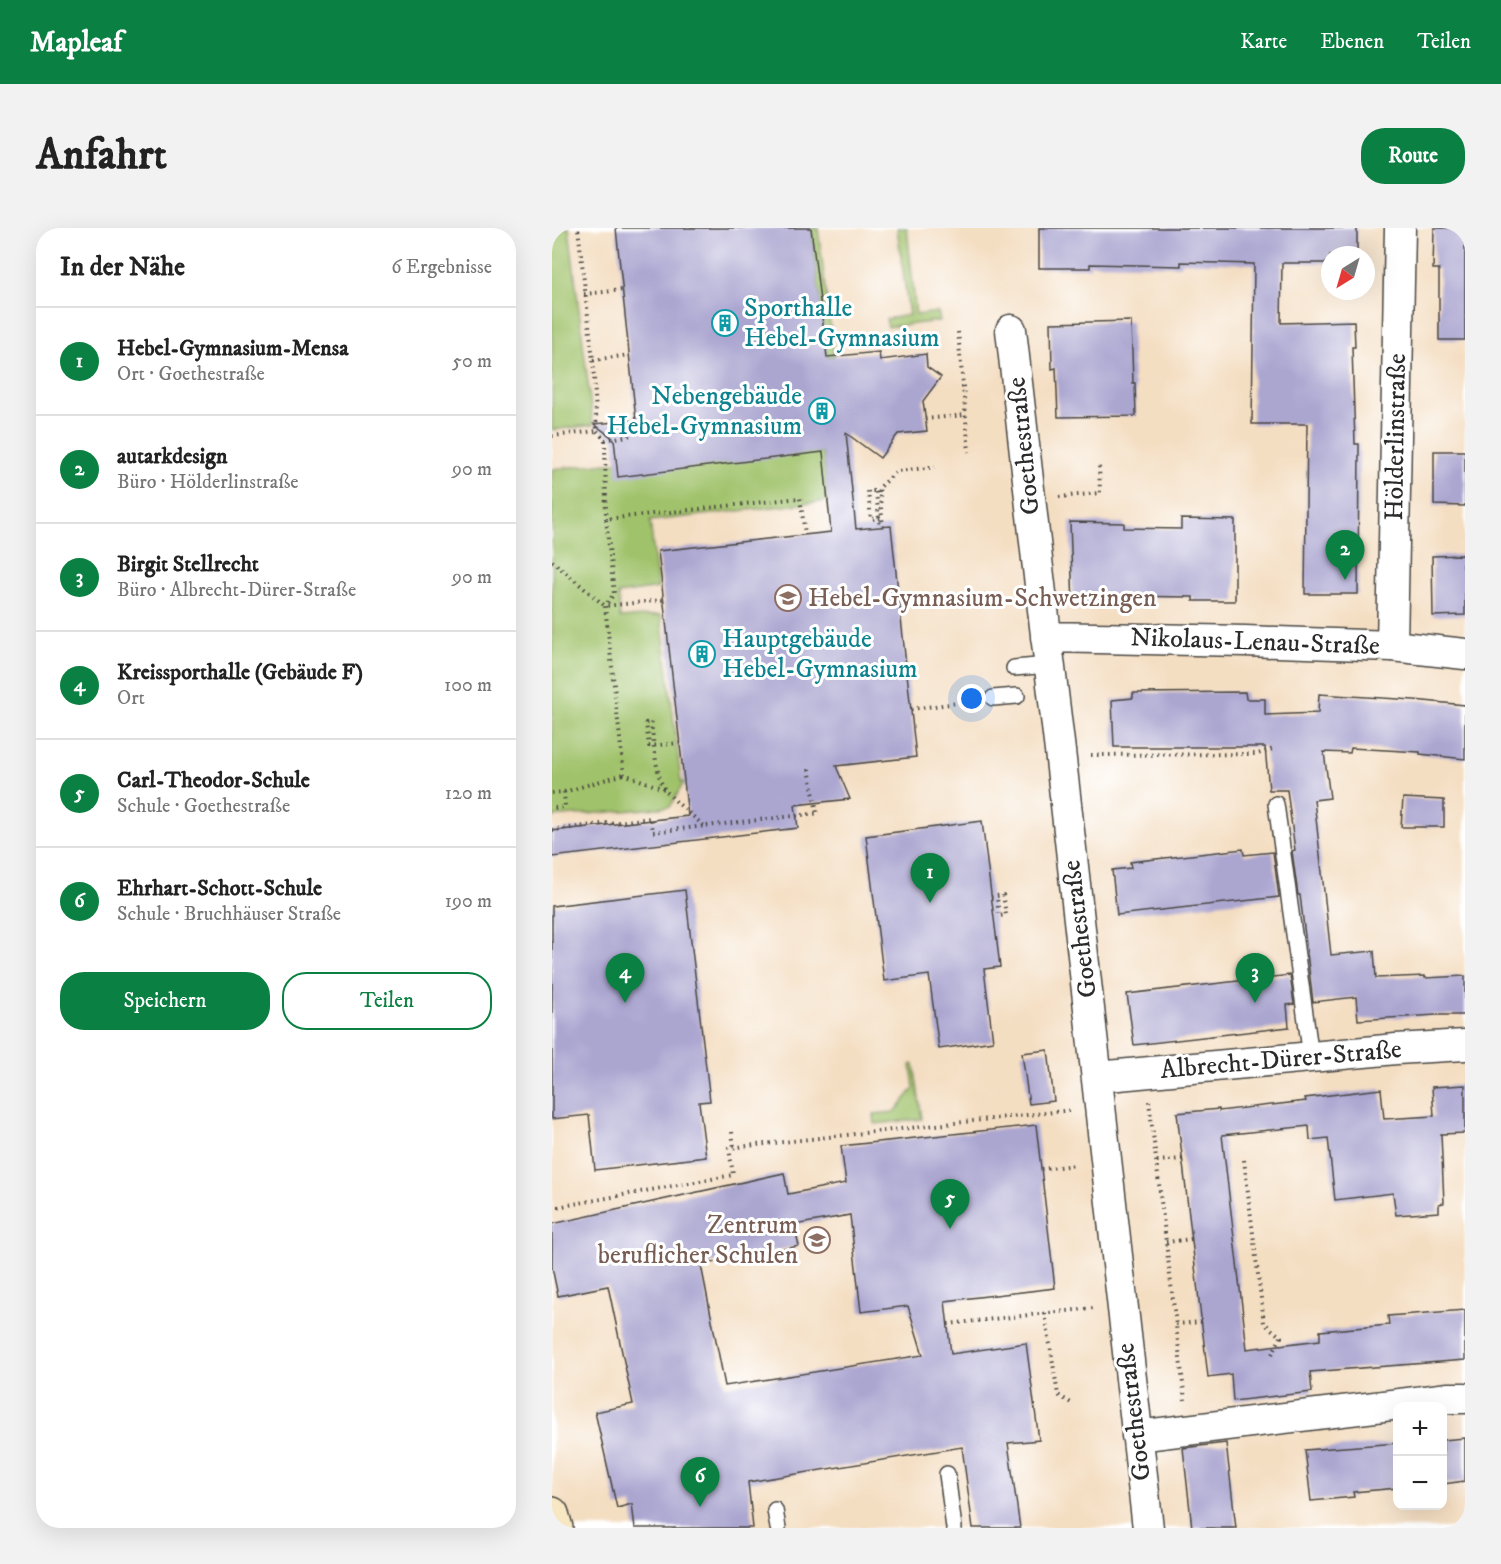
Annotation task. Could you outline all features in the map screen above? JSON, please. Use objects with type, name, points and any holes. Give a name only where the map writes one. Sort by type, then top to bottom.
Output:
[{"type":"street","name":"Hölderlinstraße","points":[[1392,646],[1400,228]]},
{"type":"street","name":"Goethestraße","points":[[1011,330],[1148,1528]]},
{"type":"street","name":"Nikolaus-Lenau-Straße","points":[[1047,651],[1245,641],[1392,646],[1465,654]]},
{"type":"street","name":"Albrecht-Dürer-Straße","points":[[1097,1077],[1465,1045]]},
{"type":"street","points":[[1137,1436],[1449,1398],[1465,1398]]},
{"type":"street","points":[[552,1514],[556,1528]]},
{"type":"lane","points":[[1014,668],[1047,651]]},
{"type":"lane","points":[[993,698],[1017,696]]},
{"type":"lane","points":[[1276,804],[1311,1057]]},
{"type":"lane","points":[[947,1474],[954,1528]]},
{"type":"lane","points":[[774,1510],[778,1528]]},
{"type":"path","points":[[578,228],[597,431],[605,440],[606,519],[614,594],[605,606]]},
{"type":"path","points":[[584,294],[623,290]]},
{"type":"path","points":[[958,332],[969,452]]},
{"type":"path","points":[[592,360],[629,355]]},
{"type":"path","points":[[925,419],[966,415]]},
{"type":"path","points":[[552,436],[597,431]]},
{"type":"path","points":[[605,440],[632,435]]},
{"type":"path","points":[[1029,500],[1100,493],[1099,463]]},
{"type":"path","points":[[881,518],[879,488],[897,471],[935,466]]},
{"type":"path","points":[[881,518],[871,519],[868,491],[878,491],[881,518],[882,527],[879,516],[876,492],[870,493],[872,518],[881,518]]},
{"type":"path","points":[[606,519],[800,498],[805,534]]},
{"type":"path","points":[[552,561],[605,606],[624,774]]},
{"type":"path","points":[[605,606],[663,600]]},
{"type":"path","points":[[911,709],[993,698]]},
{"type":"path","points":[[655,745],[651,722],[646,723],[649,746],[655,745],[680,742],[648,748],[644,720],[653,719],[655,745],[655,757],[664,789]]},
{"type":"path","points":[[1060,754],[1258,754],[1276,748]]},
{"type":"path","points":[[552,830],[651,818],[653,832],[819,813],[809,769]]},
{"type":"path","points":[[552,793],[564,792],[624,774],[664,789],[704,826]]},
{"type":"path","points":[[552,808],[565,807],[564,792]]},
{"type":"path","points":[[1004,896],[1006,915],[999,916],[994,897],[1004,896]]},
{"type":"path","points":[[1146,1072],[1189,1430]]},
{"type":"path","points":[[552,1208],[733,1175],[729,1148],[734,1147],[1100,1107]]},
{"type":"path","points":[[732,1132],[734,1147]]},
{"type":"path","points":[[1157,1161],[1182,1159]]},
{"type":"path","points":[[1244,1160],[1264,1323],[1281,1337],[1270,1358]]},
{"type":"path","points":[[1041,1169],[1078,1165]]},
{"type":"path","points":[[1166,1242],[1192,1239]]},
{"type":"path","points":[[948,1324],[1121,1305]]},
{"type":"path","points":[[1045,1313],[1058,1395],[1071,1402]]},
{"type":"path","points":[[1176,1324],[1201,1322]]},
{"type":"green space","points":[[552,228],[569,228],[593,425],[552,430]]},
{"type":"green space","points":[[811,228],[818,228],[834,356],[827,357]]},
{"type":"green space","points":[[897,228],[907,228],[916,315],[938,312],[940,321],[888,327],[886,319],[909,315]]},
{"type":"green space","points":[[823,452],[828,501],[650,521],[658,588],[618,594],[620,618],[661,615],[681,782],[684,782],[670,807],[552,817],[552,469],[617,462]]},
{"type":"green space","points":[[914,1064],[922,1119],[875,1124],[874,1114],[895,1112],[914,1088],[911,1065]]},
{"type":"building","points":[[616,228],[811,228],[827,357],[879,352],[880,360],[926,354],[927,367],[941,377],[923,401],[927,431],[898,434],[880,458],[846,433],[856,529],[891,526],[916,757],[836,766],[850,799],[795,805],[798,828],[552,857],[552,831],[688,816],[658,551],[831,532],[823,452],[618,477],[614,439],[594,424],[636,420]]},
{"type":"building","points":[[1039,228],[1357,228],[1357,246],[1321,246],[1321,263],[1282,263],[1281,323],[1354,321],[1355,347],[1352,347],[1355,444],[1359,444],[1358,594],[1305,594],[1307,424],[1252,424],[1254,264],[1181,262],[1181,266],[1090,264],[1090,268],[1039,268]]},
{"type":"building","points":[[1434,228],[1465,228],[1465,340],[1439,340],[1439,269],[1433,269]]},
{"type":"building","points":[[1131,321],[1136,416],[1058,417],[1056,368],[1052,369],[1051,323]]},
{"type":"building","points":[[1434,451],[1465,451],[1465,506],[1434,505]]},
{"type":"building","points":[[1181,519],[1235,520],[1235,601],[1193,601],[1193,597],[1112,596],[1112,604],[1073,606],[1070,522],[1124,523],[1124,528],[1181,529]]},
{"type":"building","points":[[1463,555],[1465,615],[1433,616],[1432,556]]},
{"type":"building","points":[[1245,692],[1246,699],[1265,699],[1265,715],[1318,713],[1319,694],[1465,705],[1465,759],[1420,754],[1420,752],[1351,748],[1350,753],[1324,752],[1330,798],[1314,800],[1331,955],[1374,951],[1376,978],[1465,976],[1465,1015],[1358,1020],[1356,997],[1313,1002],[1300,895],[1298,895],[1292,851],[1295,850],[1287,790],[1269,790],[1265,747],[1114,747],[1112,700],[1133,698],[1133,693]]},
{"type":"building","points":[[1403,798],[1444,800],[1444,827],[1401,827]]},
{"type":"building","points":[[982,821],[1000,967],[984,969],[993,1041],[939,1049],[929,975],[884,981],[866,836]]},
{"type":"building","points":[[1243,849],[1244,855],[1273,852],[1279,897],[1117,915],[1112,870],[1131,868],[1130,862]]},
{"type":"building","points":[[685,890],[710,1101],[699,1102],[706,1157],[595,1170],[589,1115],[552,1119],[552,906]]},
{"type":"building","points":[[1290,975],[1294,1004],[1287,1005],[1289,1027],[1134,1045],[1127,994]]},
{"type":"building","points":[[1048,1050],[1054,1101],[1029,1104],[1022,1053]]},
{"type":"building","points":[[1465,1085],[1465,1133],[1441,1134],[1444,1203],[1439,1204],[1439,1212],[1396,1215],[1393,1193],[1335,1200],[1328,1138],[1310,1140],[1309,1126],[1222,1135],[1247,1349],[1320,1340],[1320,1331],[1389,1325],[1388,1316],[1465,1310],[1465,1360],[1310,1372],[1312,1392],[1233,1401],[1231,1374],[1208,1377],[1177,1113],[1219,1109],[1219,1111],[1306,1101],[1305,1098],[1381,1089],[1384,1119],[1434,1116],[1432,1087]]},
{"type":"building","points":[[1036,1125],[1055,1288],[945,1301],[951,1354],[1026,1343],[1039,1440],[1008,1443],[1020,1528],[973,1528],[962,1447],[748,1482],[753,1528],[635,1528],[632,1504],[617,1508],[595,1412],[633,1404],[608,1286],[558,1296],[552,1267],[552,1224],[784,1173],[788,1194],[846,1183],[841,1146]],"holes":[[[850,1215],[861,1312],[908,1306],[923,1355],[725,1386],[701,1265],[799,1246],[794,1225]]]},
{"type":"building","points":[[1465,1438],[1465,1481],[1447,1483],[1447,1440]]},
{"type":"building","points":[[1226,1443],[1236,1528],[1192,1528],[1183,1448]]},
{"type":"building","points":[[1393,1443],[1393,1488],[1353,1492],[1354,1497],[1311,1501],[1305,1450]]},
{"type":"place","name":"Sporthalle Hebel-Gymnasium","points":[[725,323]]},
{"type":"place","name":"Nebengebäude Hebel-Gymnasium","points":[[822,411]]},
{"type":"place","name":"autarkdesign","points":[[1345,580]]},
{"type":"place","name":"Hebel-Gymnasium-Schwetzingen","points":[[788,598]]},
{"type":"place","name":"Hauptgebäude Hebel-Gymnasium","points":[[702,654]]},
{"type":"place","name":"Hebel-Gymnasium-Mensa","points":[[930,903]]},
{"type":"place","name":"Kreissporthalle (Gebäude F)","points":[[625,1003]]},
{"type":"place","name":"Birgit Stellrecht","points":[[1255,1003]]},
{"type":"place","name":"Carl-Theodor-Schule","points":[[950,1229]]},
{"type":"place","name":"Zentrum beruflicher Schulen","points":[[817,1240]]},
{"type":"place","name":"Ehrhart-Schott-Schule","points":[[700,1507]]}]
